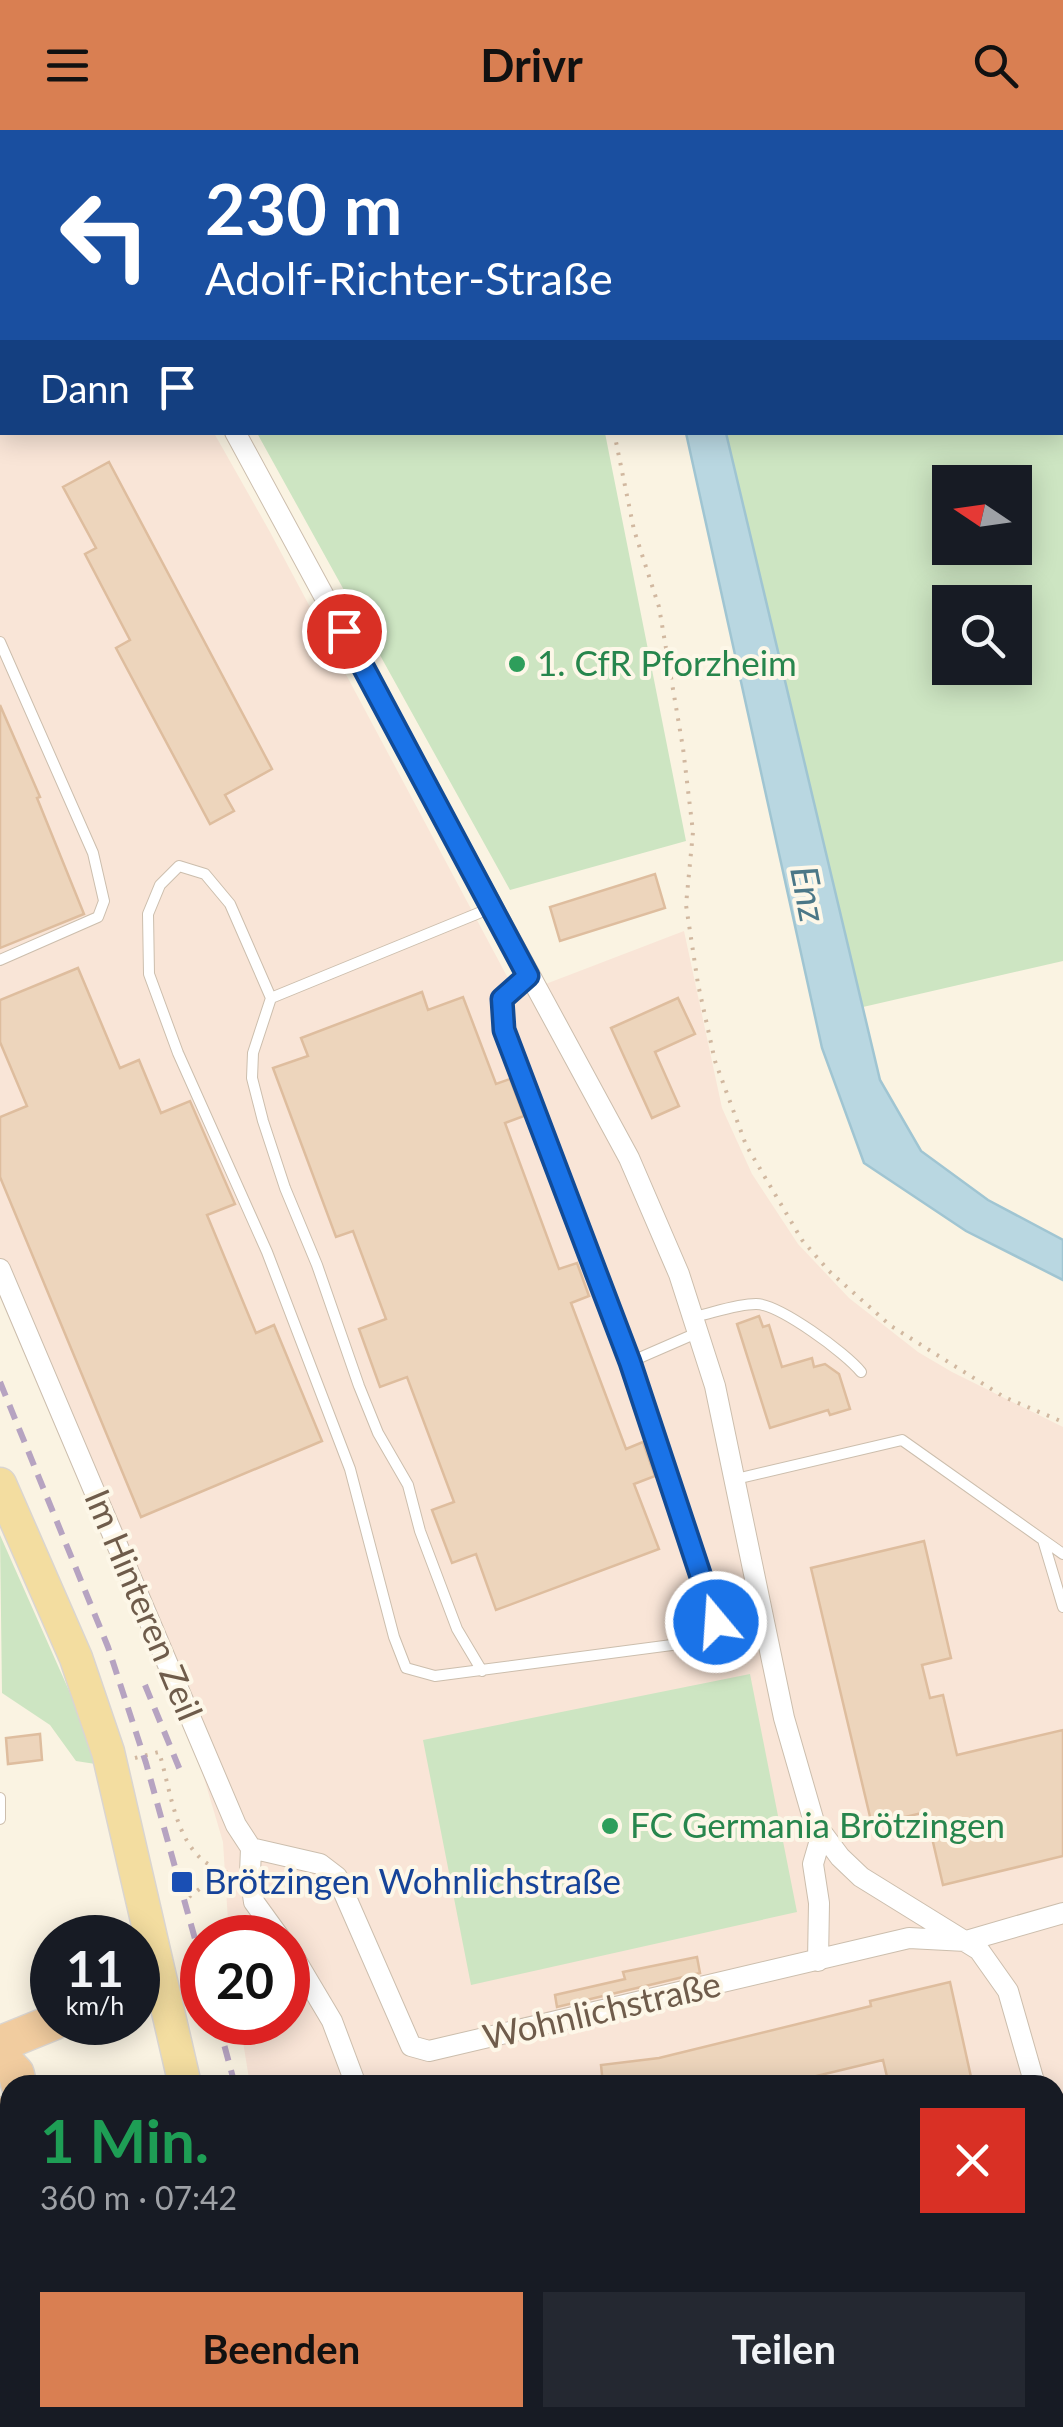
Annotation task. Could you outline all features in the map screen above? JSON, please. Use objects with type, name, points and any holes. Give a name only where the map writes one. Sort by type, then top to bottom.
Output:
[{"type":"highway","points":[[0,2044],[30,2032]]},
{"type":"highway","points":[[0,2056],[17,2075]]},
{"type":"main road","points":[[0,1484],[76,1658],[108,1752],[183,2075]]},
{"type":"street","points":[[237,435],[629,1158],[654,1212],[697,1325],[736,1478],[793,1756],[814,1822],[862,1877],[979,1950],[1008,1991],[1032,2075]]},
{"type":"street","name":"Im Hinteren Zeil","points":[[0,1269],[236,1825],[250,1848],[254,1902],[263,1915]]},
{"type":"street","points":[[818,1961],[819,1903],[813,1864],[822,1834]]},
{"type":"street","name":"Wohnlichstraße","points":[[250,1848],[320,1864],[337,1877],[411,2046],[430,2052],[909,1938],[966,1940],[1063,1913]]},
{"type":"street","points":[[310,1985],[332,2022],[352,2075]]},
{"type":"lane","points":[[0,642],[93,853],[104,902],[98,917],[0,960]]},
{"type":"lane","points":[[482,1671],[457,1629],[420,1532],[408,1486],[378,1433],[359,1386],[263,1121],[252,1066],[271,998],[230,904],[206,874],[179,866],[160,884],[148,914],[148,974],[178,1053],[267,1252],[350,1469],[394,1637],[406,1668],[435,1676],[482,1671],[687,1643],[703,1636],[716,1622],[630,1362],[504,1030],[502,999],[528,976]]},
{"type":"lane","points":[[271,998],[491,908]]},
{"type":"lane","points":[[630,1362],[697,1325],[754,1304],[766,1306],[804,1328],[861,1372]]},
{"type":"lane","points":[[736,1478],[902,1440],[1063,1554]]},
{"type":"lane","points":[[1042,1539],[1063,1607]]},
{"type":"lane","points":[[0,1798],[0,1819]]},
{"type":"path","points":[[615,435],[634,530],[660,607],[683,748],[693,832],[686,906],[698,984],[715,1061],[746,1144],[802,1240],[829,1271],[890,1326],[1004,1396],[1063,1422]]},
{"type":"path","points":[[131,1760],[160,1752],[186,1844],[206,1865],[250,1874]]},
{"type":"path","points":[[164,1805],[175,1803]]},
{"type":"path","points":[[190,1897],[223,1871]]},
{"type":"shaded area","points":[[0,435],[215,435],[517,995],[684,931],[722,1108],[752,1174],[798,1244],[849,1298],[918,1352],[1063,1427],[1063,2075],[248,2075],[244,2045],[310,2045],[310,1915],[228,1915],[223,1842],[201,1768],[0,1296]]},
{"type":"green space","name":"1. CfR Pforzheim","points":[[258,435],[605,435],[686,841],[510,890]]},
{"type":"green space","points":[[726,435],[1063,435],[1063,961],[863,1007]]},
{"type":"green space","points":[[0,1535],[102,1765],[76,1761],[50,1725],[2,1693]]},
{"type":"green space","name":"FC Germania Brötzingen","points":[[750,1674],[797,1912],[471,1985],[423,1740]]},
{"type":"water","name":"Enz","points":[[686,435],[726,435],[880,1080],[921,1151],[988,1200],[1063,1240],[1063,1280],[966,1231],[864,1163],[822,1048]]},
{"type":"building","points":[[109,462],[272,769],[225,795],[234,811],[210,824],[116,648],[130,640],[85,554],[96,548],[63,487]]},
{"type":"building","points":[[0,705],[84,914],[0,948]]},
{"type":"building","points":[[655,874],[665,908],[560,941],[550,907]]},
{"type":"building","points":[[78,968],[120,1068],[139,1060],[161,1113],[190,1101],[235,1204],[207,1215],[256,1333],[274,1325],[322,1441],[141,1517],[0,1177],[0,1117],[27,1106],[0,1042],[0,1000]]},
{"type":"building","points":[[422,992],[428,1010],[463,997],[496,1084],[510,1079],[524,1116],[505,1123],[559,1269],[577,1263],[589,1296],[571,1303],[626,1449],[643,1442],[655,1476],[634,1484],[659,1549],[496,1610],[476,1554],[452,1563],[432,1510],[454,1502],[407,1377],[380,1387],[359,1329],[386,1319],[353,1231],[336,1237],[273,1068],[308,1056],[301,1038]]},
{"type":"building","points":[[678,998],[695,1034],[655,1052],[679,1106],[652,1118],[611,1028]]},
{"type":"building","points":[[759,1316],[763,1327],[769,1325],[782,1367],[812,1358],[814,1367],[825,1364],[839,1374],[850,1409],[830,1415],[828,1410],[770,1428],[737,1324]]},
{"type":"building","points":[[924,1541],[951,1658],[922,1665],[930,1698],[943,1695],[957,1755],[1063,1730],[1063,1856],[943,1885],[926,1812],[872,1825],[811,1568]]},
{"type":"building","points":[[40,1734],[42,1760],[8,1764],[6,1738]]},
{"type":"building","points":[[697,1957],[700,1973],[557,2007],[555,1995],[625,1979],[623,1972]]},
{"type":"building","points":[[950,1982],[971,2075],[887,2075],[883,2060],[821,2075],[602,2075],[601,2065],[659,2058],[871,2006],[870,2001]]},
{"type":"railway","points":[[0,1382],[108,1647],[146,1763],[188,1915]]},
{"type":"railway","points":[[145,1685],[182,1775]]},
{"type":"railway","points":[[224,2045],[232,2075]]},
{"type":"place","name":"1. CfR Pforzheim","points":[[517,664]]},
{"type":"place","name":"FC Germania Brötzingen","points":[[610,1826]]},
{"type":"place","name":"Brötzingen Wohnlichstraße","points":[[182,1882]]},
{"type":"route","points":[[344,631],[528,976],[502,999],[504,1030],[630,1362],[716,1622]]}]
